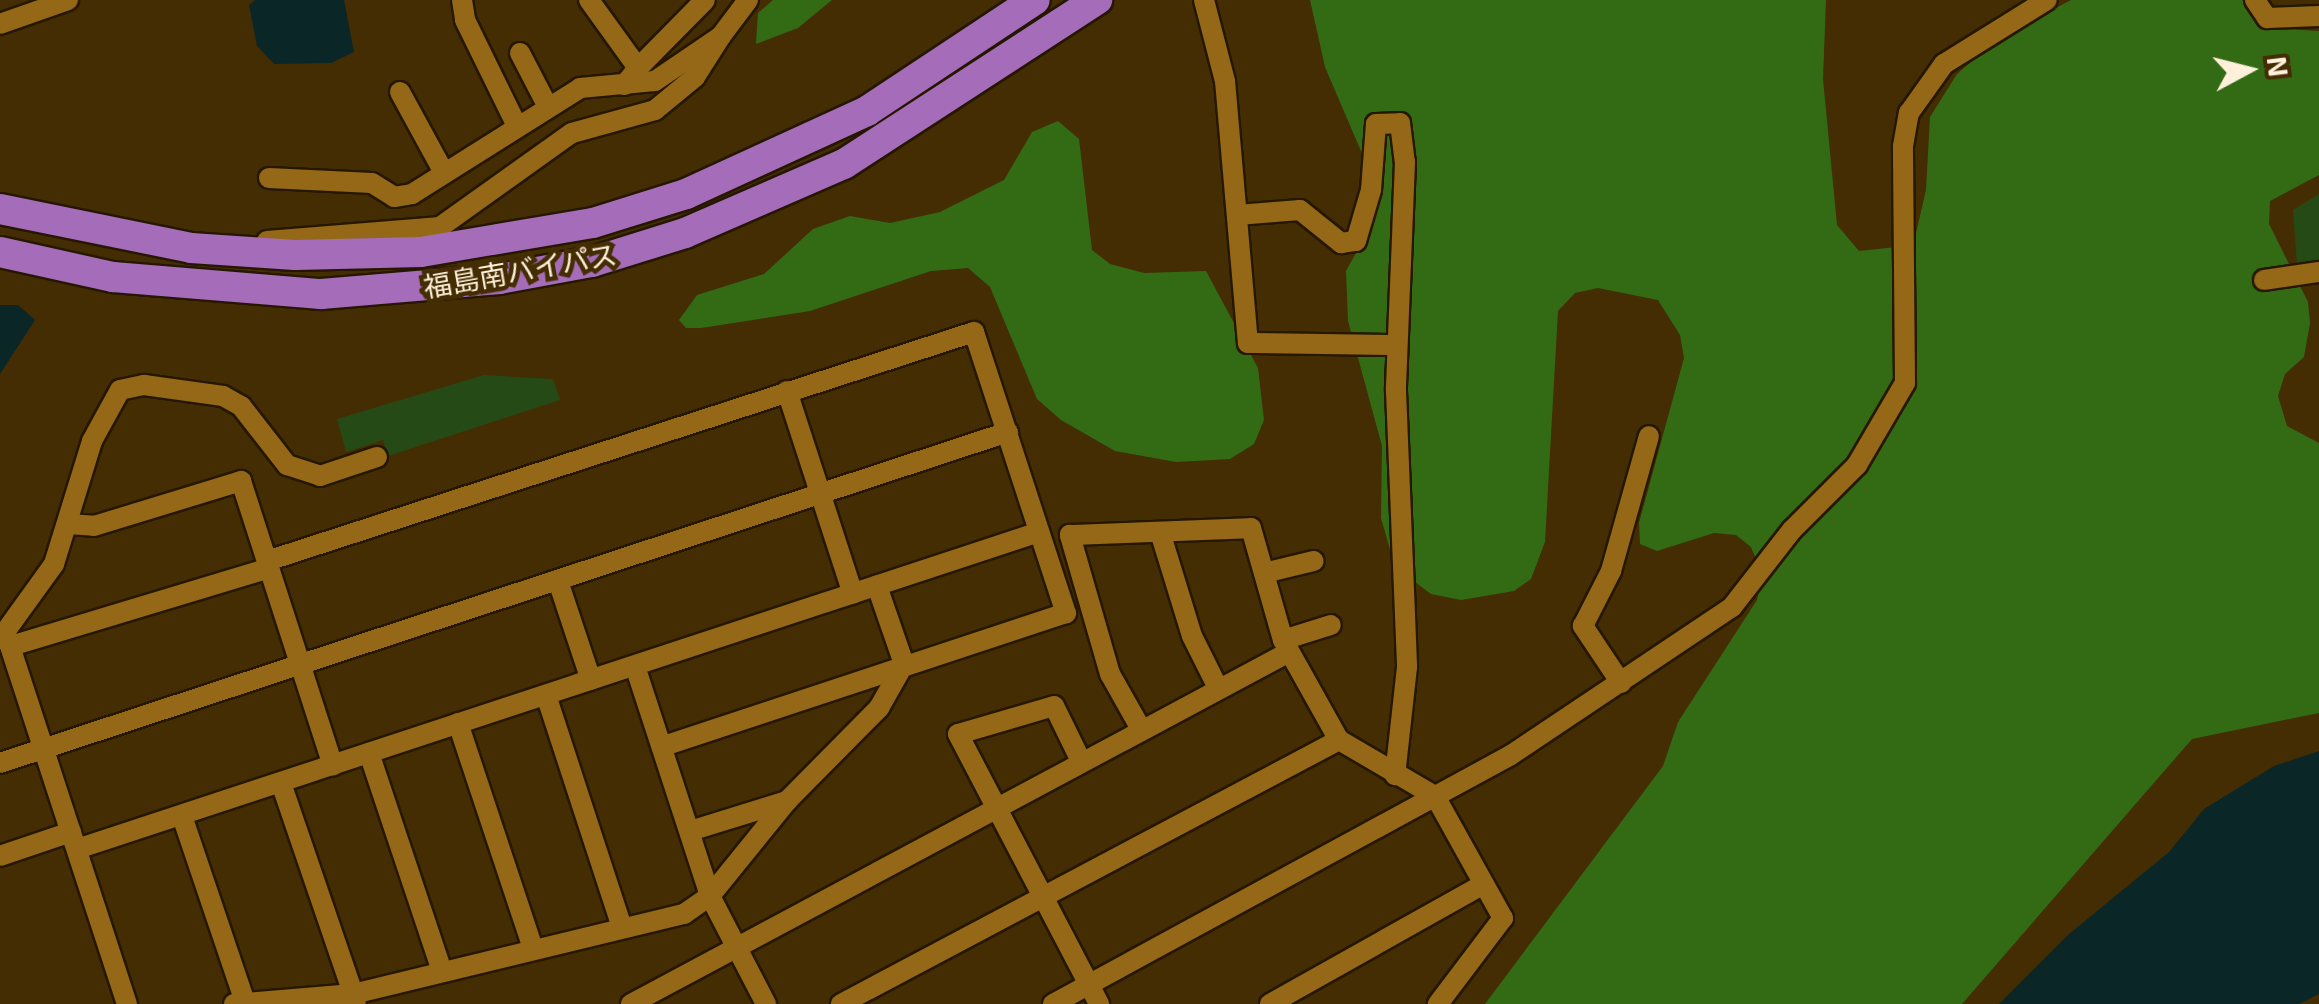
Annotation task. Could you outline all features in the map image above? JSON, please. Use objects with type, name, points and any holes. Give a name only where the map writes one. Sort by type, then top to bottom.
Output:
[{"type":"highway","name":"福島南バイパス","points":[[0,209],[209,250],[421,252],[593,223],[686,194],[867,111],[1035,0]]},
{"type":"highway","name":"福島南バイパス","points":[[0,252],[146,281],[321,294],[499,279],[592,262],[686,233],[844,164],[1097,0]]},
{"type":"street","points":[[0,24],[68,0]]},
{"type":"street","points":[[462,0],[465,20],[516,124]]},
{"type":"street","points":[[589,0],[631,76]]},
{"type":"street","points":[[631,76],[705,0]]},
{"type":"street","points":[[209,250],[220,243],[440,227],[572,132],[655,110],[694,77],[748,0]]},
{"type":"street","points":[[1204,0],[1224,81],[1248,343],[1396,345]]},
{"type":"street","points":[[1053,1004],[1435,796],[1708,626],[1857,465],[1905,383],[1903,146],[1909,113],[1944,64],[2047,0]]},
{"type":"street","points":[[2255,0],[2267,18],[2319,16]]},
{"type":"street","points":[[269,178],[372,183],[394,197],[412,194],[547,104],[580,88],[631,76],[655,82],[720,36]]},
{"type":"street","points":[[520,53],[547,104]]},
{"type":"street","points":[[400,92],[443,171]]},
{"type":"street","points":[[1238,215],[1300,210],[1341,243],[1356,241],[1371,190],[1376,124],[1400,123],[1405,162],[1396,345],[1407,667],[1395,775]]},
{"type":"street","points":[[2264,280],[2319,272]]},
{"type":"street","points":[[6,640],[268,564],[974,332],[1066,613],[662,746]]},
{"type":"street","points":[[6,640],[54,564],[92,441],[120,390],[132,387],[223,396],[241,406],[288,465],[320,476],[377,457]]},
{"type":"street","points":[[787,391],[852,594]]},
{"type":"street","points":[[0,762],[1008,432]]},
{"type":"street","points":[[1621,683],[1583,626],[1611,570],[1649,436]]},
{"type":"street","points":[[68,524],[94,526],[241,481],[333,765]]},
{"type":"street","points":[[1140,729],[1110,674],[1070,534],[1250,528],[1286,646],[1339,740],[1435,796],[1503,925],[1438,1004]]},
{"type":"street","points":[[0,856],[182,816],[1039,532]]},
{"type":"street","points":[[1160,532],[1192,636],[1218,688]]},
{"type":"street","points":[[1264,574],[1314,561]]},
{"type":"street","points":[[558,582],[590,680]]},
{"type":"street","points":[[182,816],[239,1003],[355,999],[442,971],[684,914],[710,896],[787,801],[879,708],[904,664],[877,586]]},
{"type":"street","points":[[630,1004],[1218,688],[1286,646],[1332,626]]},
{"type":"street","points":[[6,640],[127,1004]]},
{"type":"street","points":[[635,666],[710,896],[766,1004]]},
{"type":"street","points":[[546,694],[622,927]]},
{"type":"street","points":[[1081,760],[1054,706],[958,734],[1099,1004]]},
{"type":"street","points":[[458,723],[533,948]]},
{"type":"street","points":[[841,1004],[1339,740]]},
{"type":"street","points":[[369,754],[442,971]]},
{"type":"street","points":[[281,783],[355,999]]},
{"type":"street","points":[[690,831],[787,801]]},
{"type":"street","points":[[1270,1004],[1484,884]]},
{"type":"green space","points":[[773,0],[832,0],[798,28],[756,44],[758,13]]},
{"type":"green space","points":[[1310,0],[1826,0],[1823,79],[1837,225],[1859,251],[1897,247],[1916,233],[1926,190],[1930,117],[1957,74],[1997,39],[2071,0],[2242,0],[2263,28],[2319,31],[2319,175],[2270,201],[2269,224],[2308,302],[2310,323],[2304,357],[2285,374],[2278,396],[2287,426],[2319,443],[2319,713],[2192,739],[1962,1004],[1485,1004],[1663,766],[1678,722],[1757,600],[1762,574],[1751,547],[1736,535],[1714,533],[1657,551],[1640,544],[1639,523],[1684,358],[1680,335],[1658,300],[1598,288],[1575,293],[1558,311],[1545,542],[1531,579],[1514,591],[1461,600],[1431,594],[1395,567],[1381,518],[1382,446],[1348,321],[1346,271],[1371,226],[1361,151],[1325,67]]},
{"type":"green space","points":[[1058,121],[1079,139],[1092,250],[1110,264],[1144,273],[1206,271],[1258,368],[1264,420],[1254,444],[1230,459],[1176,462],[1115,451],[1061,420],[1037,399],[990,287],[968,268],[931,271],[810,311],[701,328],[686,328],[679,320],[697,295],[764,274],[813,229],[850,216],[890,223],[940,212],[1004,180],[1032,132]]},
{"type":"green space","points":[[2319,194],[2319,261],[2297,265],[2293,210]]},
{"type":"green space","points":[[484,375],[553,379],[560,400],[388,456],[383,440],[346,452],[337,419]]},
{"type":"water","points":[[255,0],[344,0],[354,52],[331,63],[274,64],[257,46],[249,5]]},
{"type":"water","points":[[0,305],[18,305],[35,320],[0,374]]},
{"type":"water","points":[[2319,751],[2319,994],[2299,1004],[1999,1004],[2069,934],[2169,852],[2204,809],[2274,766]]}]
